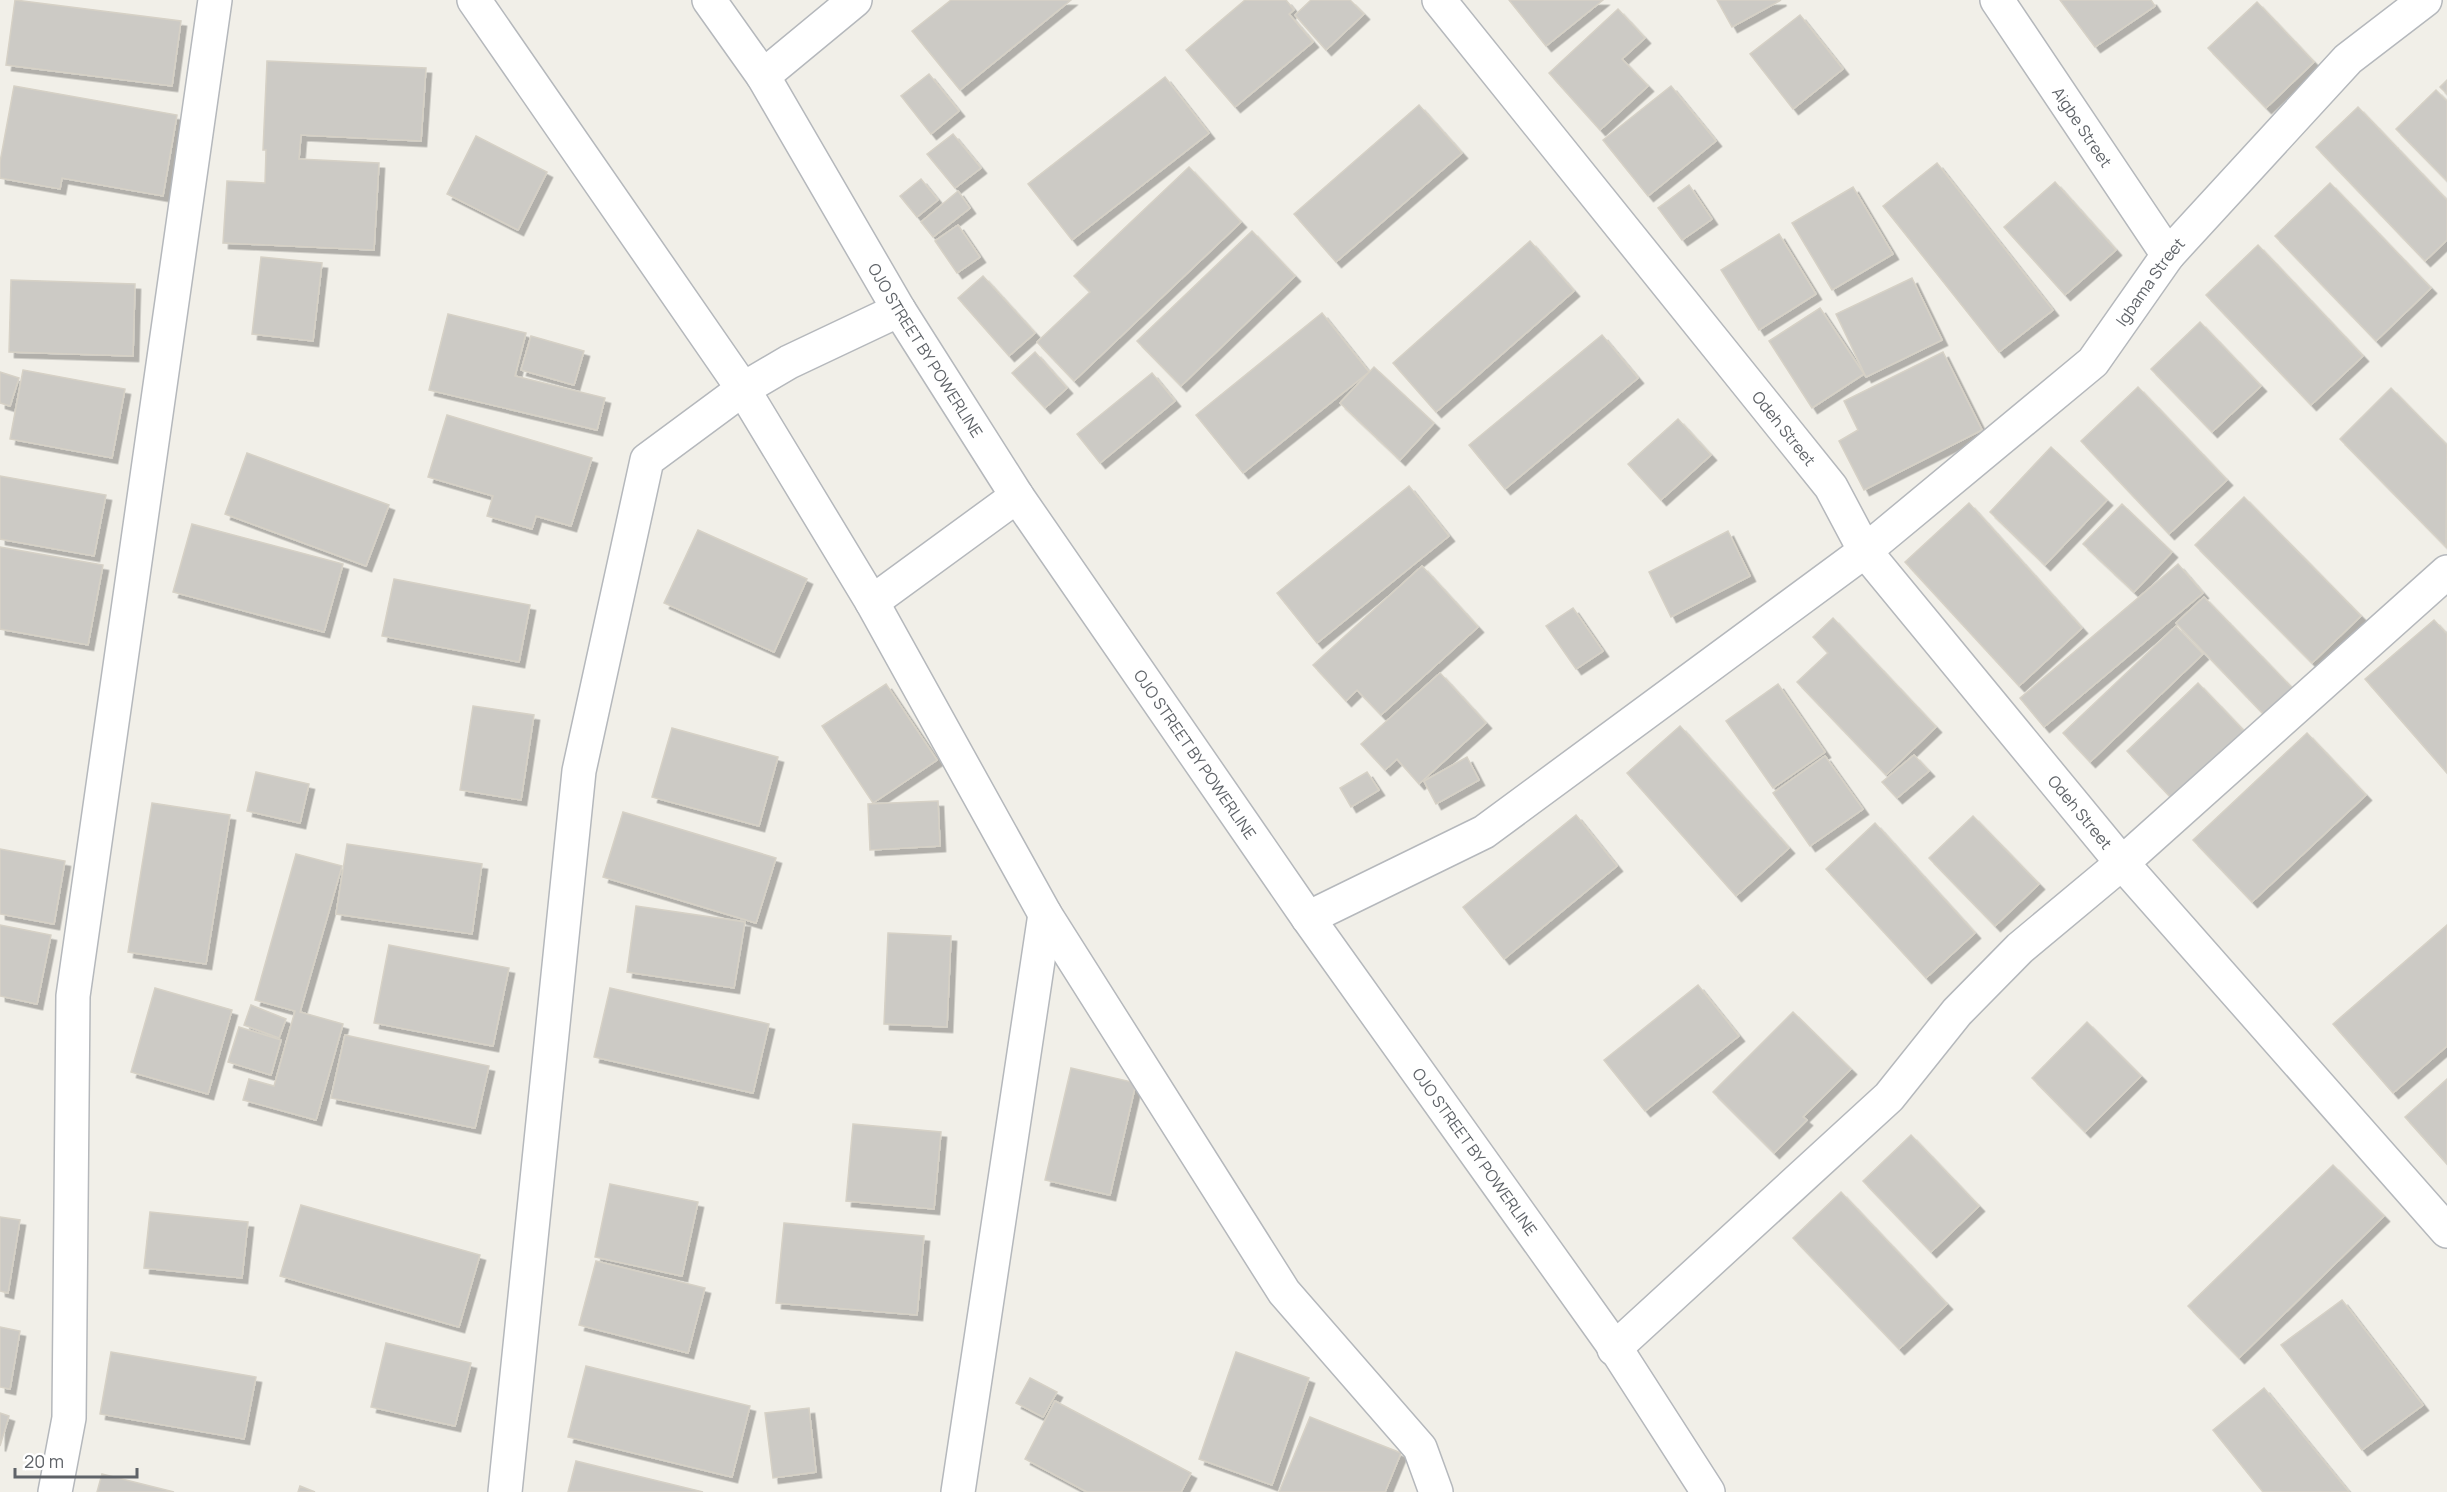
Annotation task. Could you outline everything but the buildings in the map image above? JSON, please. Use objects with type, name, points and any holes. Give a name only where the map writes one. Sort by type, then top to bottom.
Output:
[{"type":"street","points":[[55,1492],[69,1418],[73,996],[215,0]]},
{"type":"street","points":[[474,0],[743,389],[872,602],[1045,914],[1284,1292],[1420,1448],[1436,1492]]},
{"type":"street","name":"OJO STREET BY POWERLINE","points":[[710,0],[763,76],[899,310],[1017,496],[1308,918],[1614,1349],[1708,1492]]},
{"type":"street","points":[[763,76],[855,0]]},
{"type":"street","name":"Odeh Street","points":[[1439,0],[1831,487],[1864,551],[2122,863],[2447,1231]]},
{"type":"street","name":"Aigbe Street","points":[[1997,0],[2168,255]]},
{"type":"street","name":"Igbama Street","points":[[1308,918],[1484,832],[1864,551],[2093,362],[2168,255],[2348,59],[2425,0]]},
{"type":"street","points":[[505,1492],[579,771],[646,460],[743,389],[789,362],[899,310]]},
{"type":"street","points":[[872,602],[1017,496]]},
{"type":"street","points":[[1614,1349],[1889,1097],[1957,1012],[2020,948],[2122,863],[2447,572]]},
{"type":"street","points":[[958,1492],[1045,914]]}]
